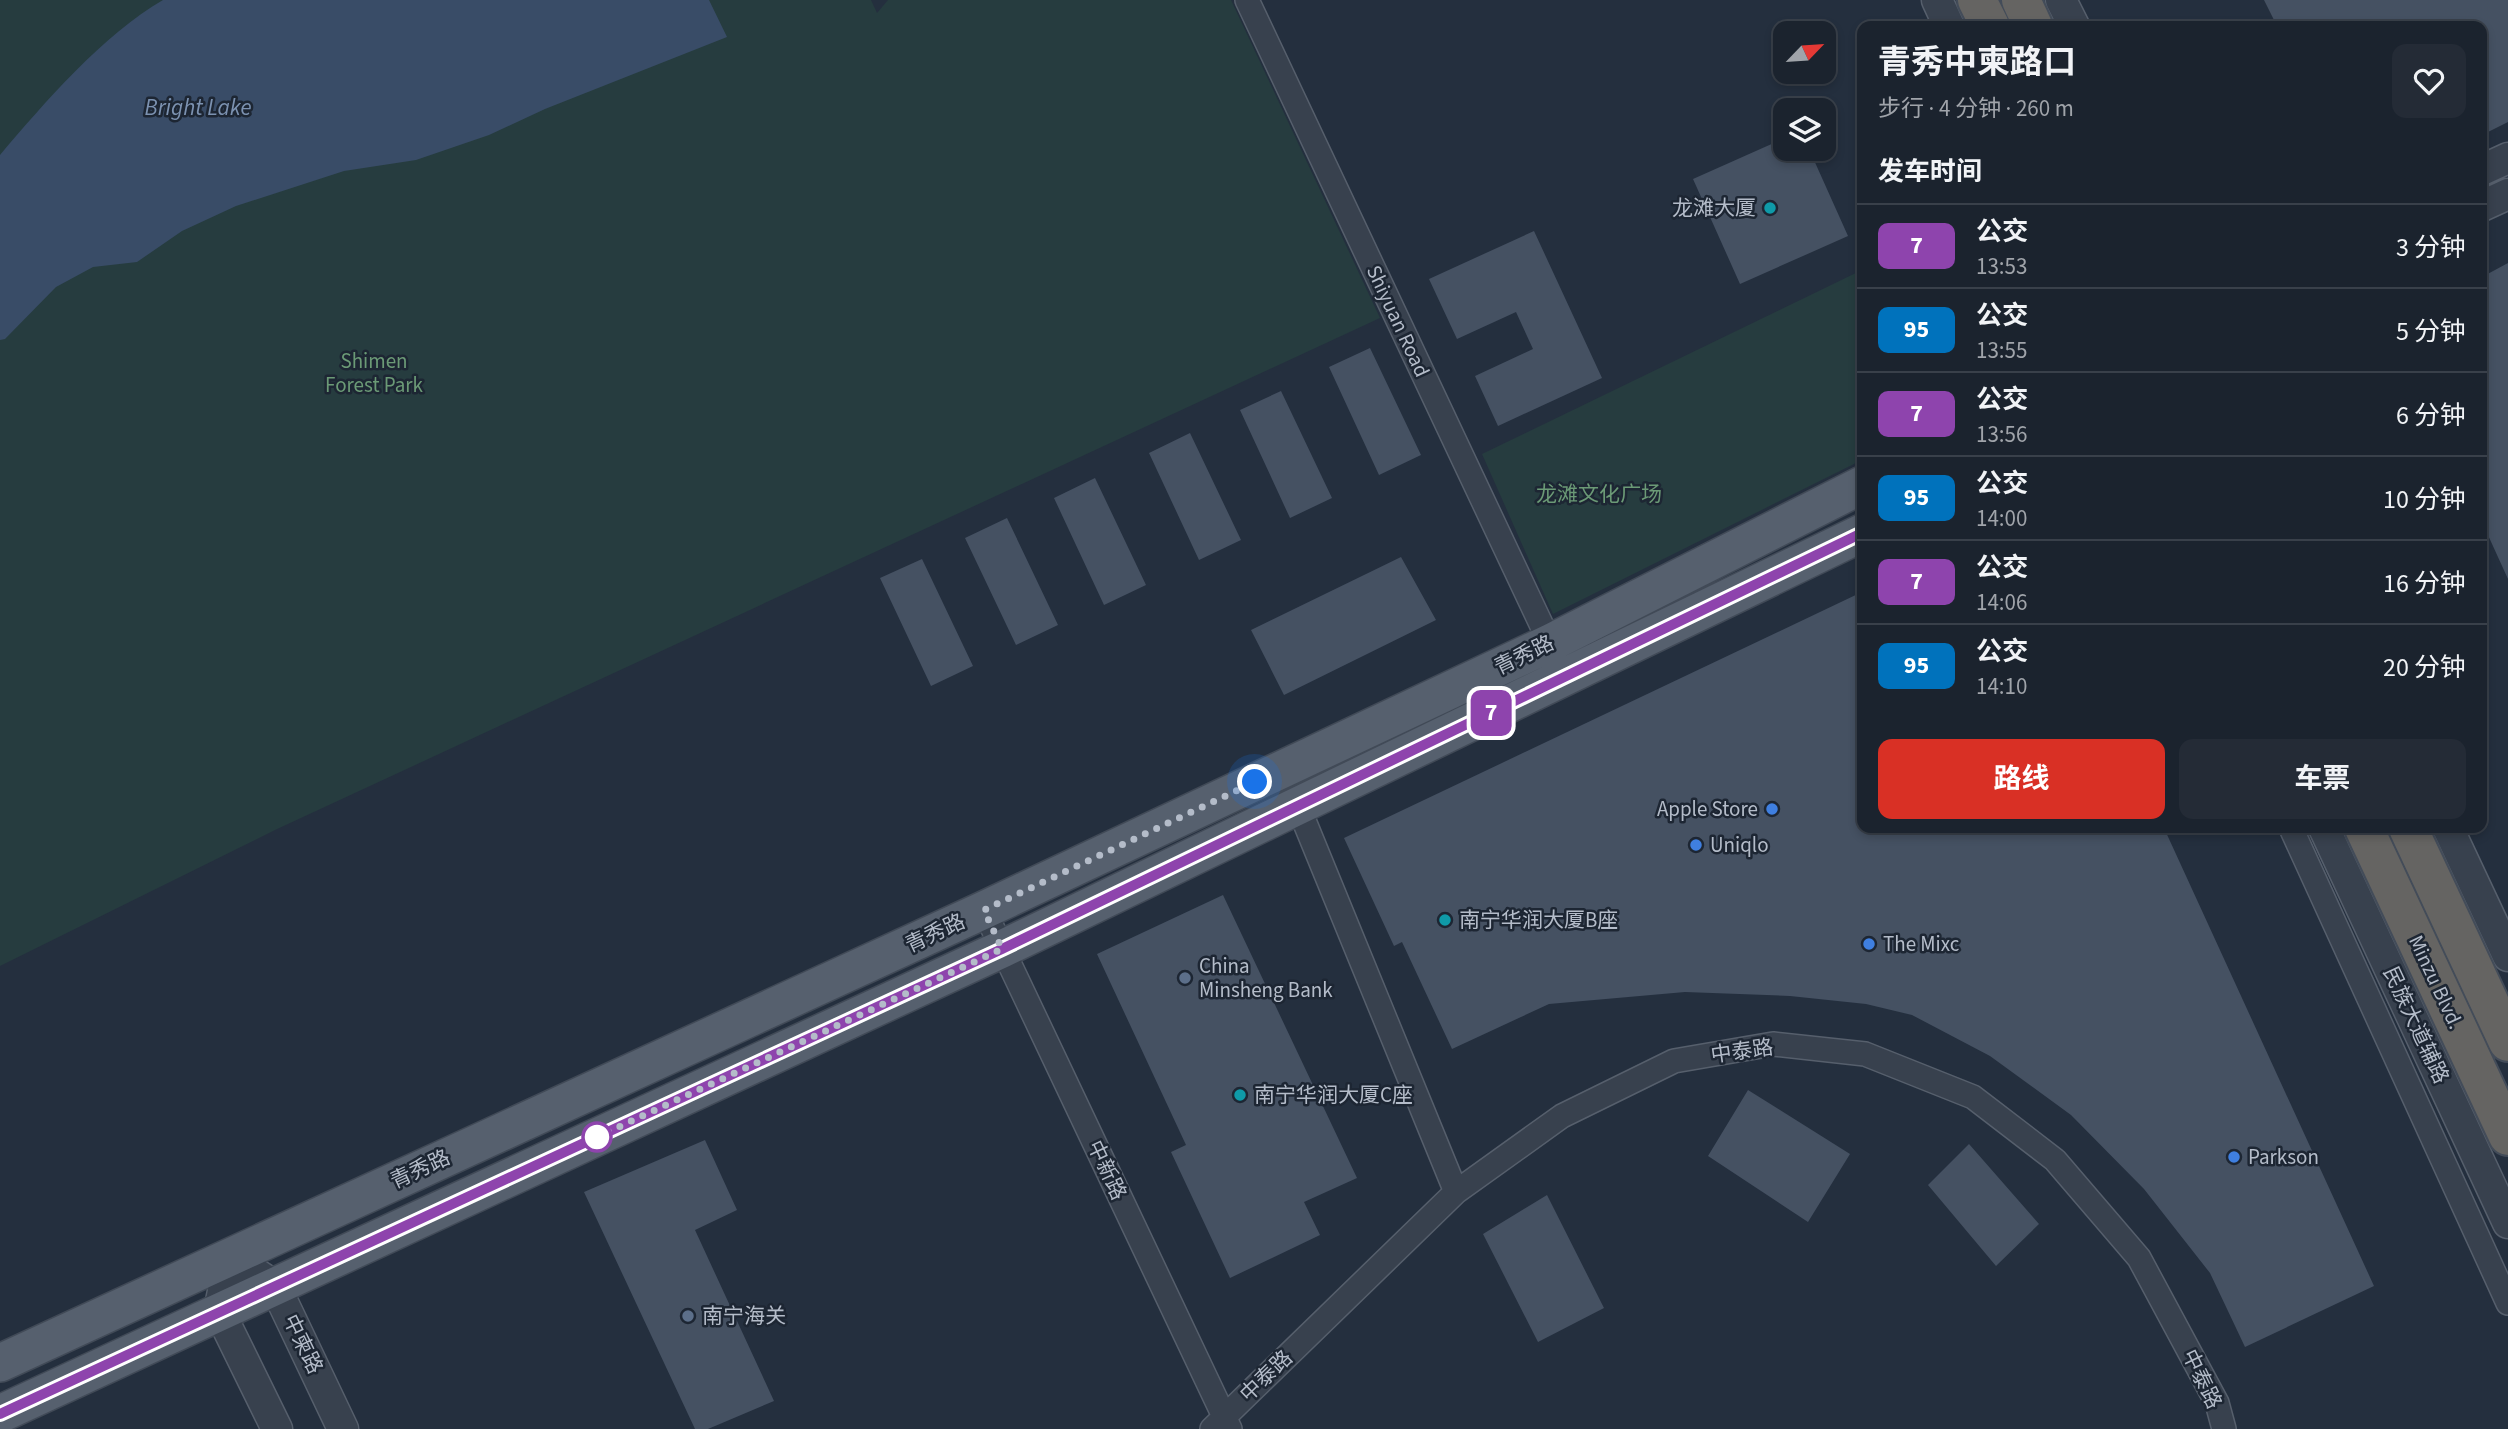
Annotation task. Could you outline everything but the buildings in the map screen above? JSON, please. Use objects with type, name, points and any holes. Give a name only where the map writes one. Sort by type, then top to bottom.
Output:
[{"type":"highway","points":[[1978,0],[1988,21]]},
{"type":"highway","points":[[2021,0],[2031,21]]},
{"type":"highway","name":"Minzu Blvd.","points":[[2366,833],[2508,1136]]},
{"type":"highway","name":"Minzu Blvd.","points":[[2410,833],[2508,1042]]},
{"type":"main road","name":"青秀路","points":[[0,1363],[984,910],[1550,643],[1857,488]]},
{"type":"main road","name":"青秀路","points":[[0,1414],[1002,949],[1857,535]]},
{"type":"street","name":"Shiyuan Road","points":[[1247,0],[1550,643]]},
{"type":"street","points":[[1937,0],[1947,21]]},
{"type":"street","points":[[2061,0],[2072,21]]},
{"type":"street","points":[[2487,168],[2508,158]]},
{"type":"street","points":[[2487,204],[2508,194]]},
{"type":"street","points":[[1298,806],[1456,1192]]},
{"type":"street","points":[[2293,833],[2508,1303]]},
{"type":"street","name":"民族大道辅路","points":[[2326,833],[2508,1223]]},
{"type":"street","points":[[2450,833],[2508,956]]},
{"type":"street","name":"中新路","points":[[984,910],[1222,1425]]},
{"type":"street","name":"中泰路","points":[[1222,1425],[1456,1192],[1562,1116],[1674,1061],[1773,1044],[1865,1054],[1973,1097],[2054,1160],[2139,1258],[2217,1403],[2224,1429]]},
{"type":"street","points":[[275,1286],[230,1257],[219,1311],[277,1429]]},
{"type":"street","name":"中柬路","points":[[275,1286],[343,1429]]},
{"type":"green space","name":"Shimen Forest Park","points":[[0,0],[871,0],[877,13],[888,0],[1231,0],[1380,318],[275,830],[0,966]]},
{"type":"green space","name":"龙滩文化广场","points":[[1857,272],[1857,462],[1553,614],[1482,454]]},
{"type":"water","name":"Bright Lake","points":[[163,0],[709,0],[727,37],[545,109],[489,135],[416,160],[344,171],[236,206],[182,231],[137,262],[93,267],[56,287],[5,339],[0,340],[0,155],[55,92],[97,50],[141,14]]},
{"type":"bus line","name":"7","points":[[0,1414],[1002,949],[1857,535]]},
{"type":"place","name":"龙滩大厦","points":[[1770,208]]},
{"type":"place","name":"Apple Store","points":[[1772,809]]},
{"type":"place","name":"Uniqlo","points":[[1696,845]]},
{"type":"place","name":"南宁华润大厦B座","points":[[1445,920]]},
{"type":"place","name":"The Mixc","points":[[1869,944]]},
{"type":"place","name":"China Minsheng Bank","points":[[1185,978]]},
{"type":"place","name":"南宁华润大厦C座","points":[[1240,1095]]},
{"type":"place","name":"Parkson","points":[[2234,1157]]},
{"type":"place","name":"南宁海关","points":[[688,1316]]},
{"type":"route","points":[[597,1137],[1002,949],[984,910],[1255,782]]}]
